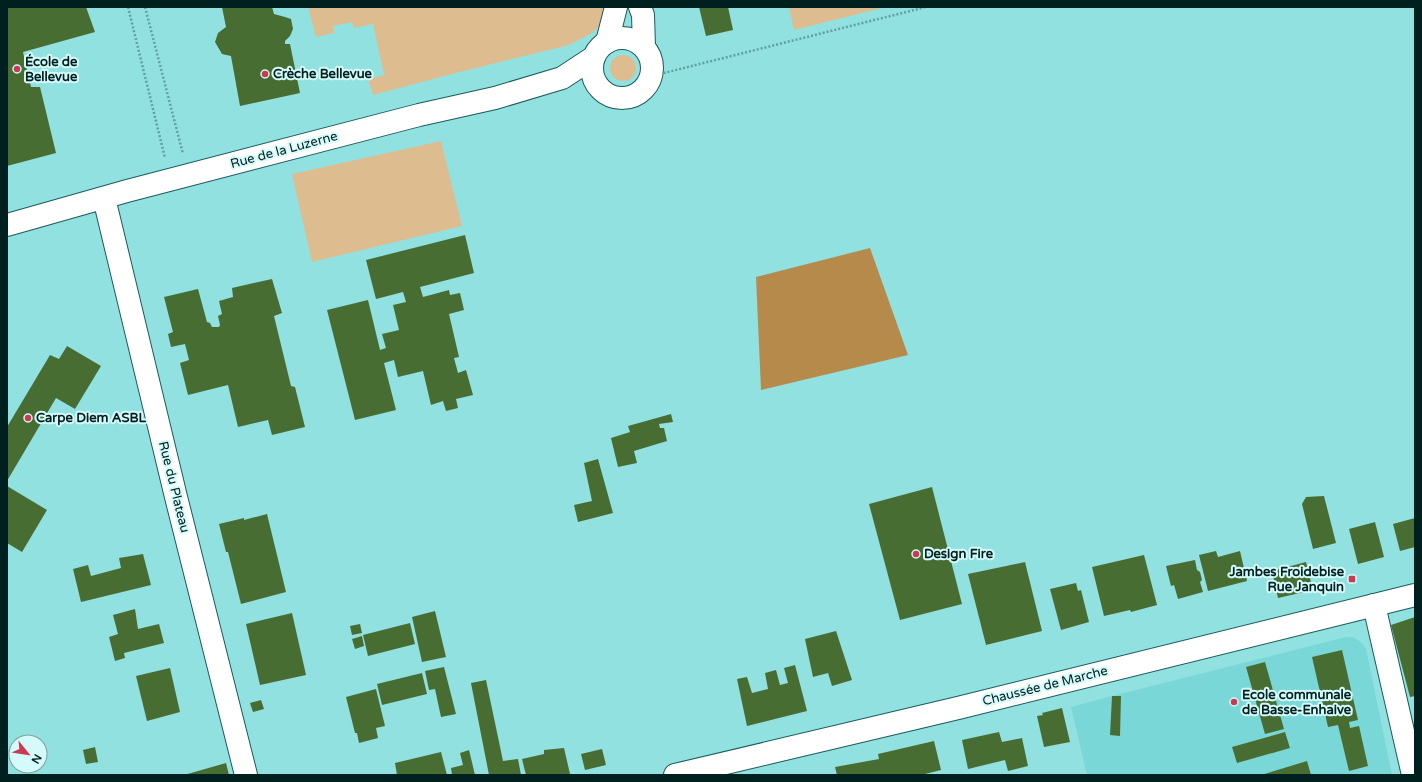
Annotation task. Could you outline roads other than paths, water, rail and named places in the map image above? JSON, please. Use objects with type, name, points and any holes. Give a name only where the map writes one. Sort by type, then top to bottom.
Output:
[{"type":"street","points":[[600,50],[616,38],[625,38],[636,41],[644,47],[650,55],[652,76],[641,92],[622,98],[613,97],[604,92],[593,76],[592,67],[616,7]]},
{"type":"street","points":[[640,7],[644,47]]},
{"type":"street","name":"Rue de la Luzerne","points":[[7,225],[127,191],[419,115],[495,98],[562,78],[600,50]]},
{"type":"street","name":"Rue de la Luzerne","points":[[562,78],[598,85]]},
{"type":"street","name":"Rue du Plateau","points":[[104,198],[178,504],[246,775]]},
{"type":"street","name":"Chaussée de Marche","points":[[675,775],[973,704],[1415,595]]},
{"type":"street","points":[[1374,605],[1413,775]]},
{"type":"place","name":"École de Bellevue","points":[[17,69]]},
{"type":"place","name":"Crèche Bellevue","points":[[265,74]]},
{"type":"place","name":"Carpe Diem ASBL","points":[[28,418]]},
{"type":"place","name":"Design Fire","points":[[916,554]]},
{"type":"place","name":"Jambes Froidebise Rue Janquin","points":[[1352,579]]},
{"type":"place","name":"Ecole communale de Basse-Enhaive","points":[[1234,702]]}]
